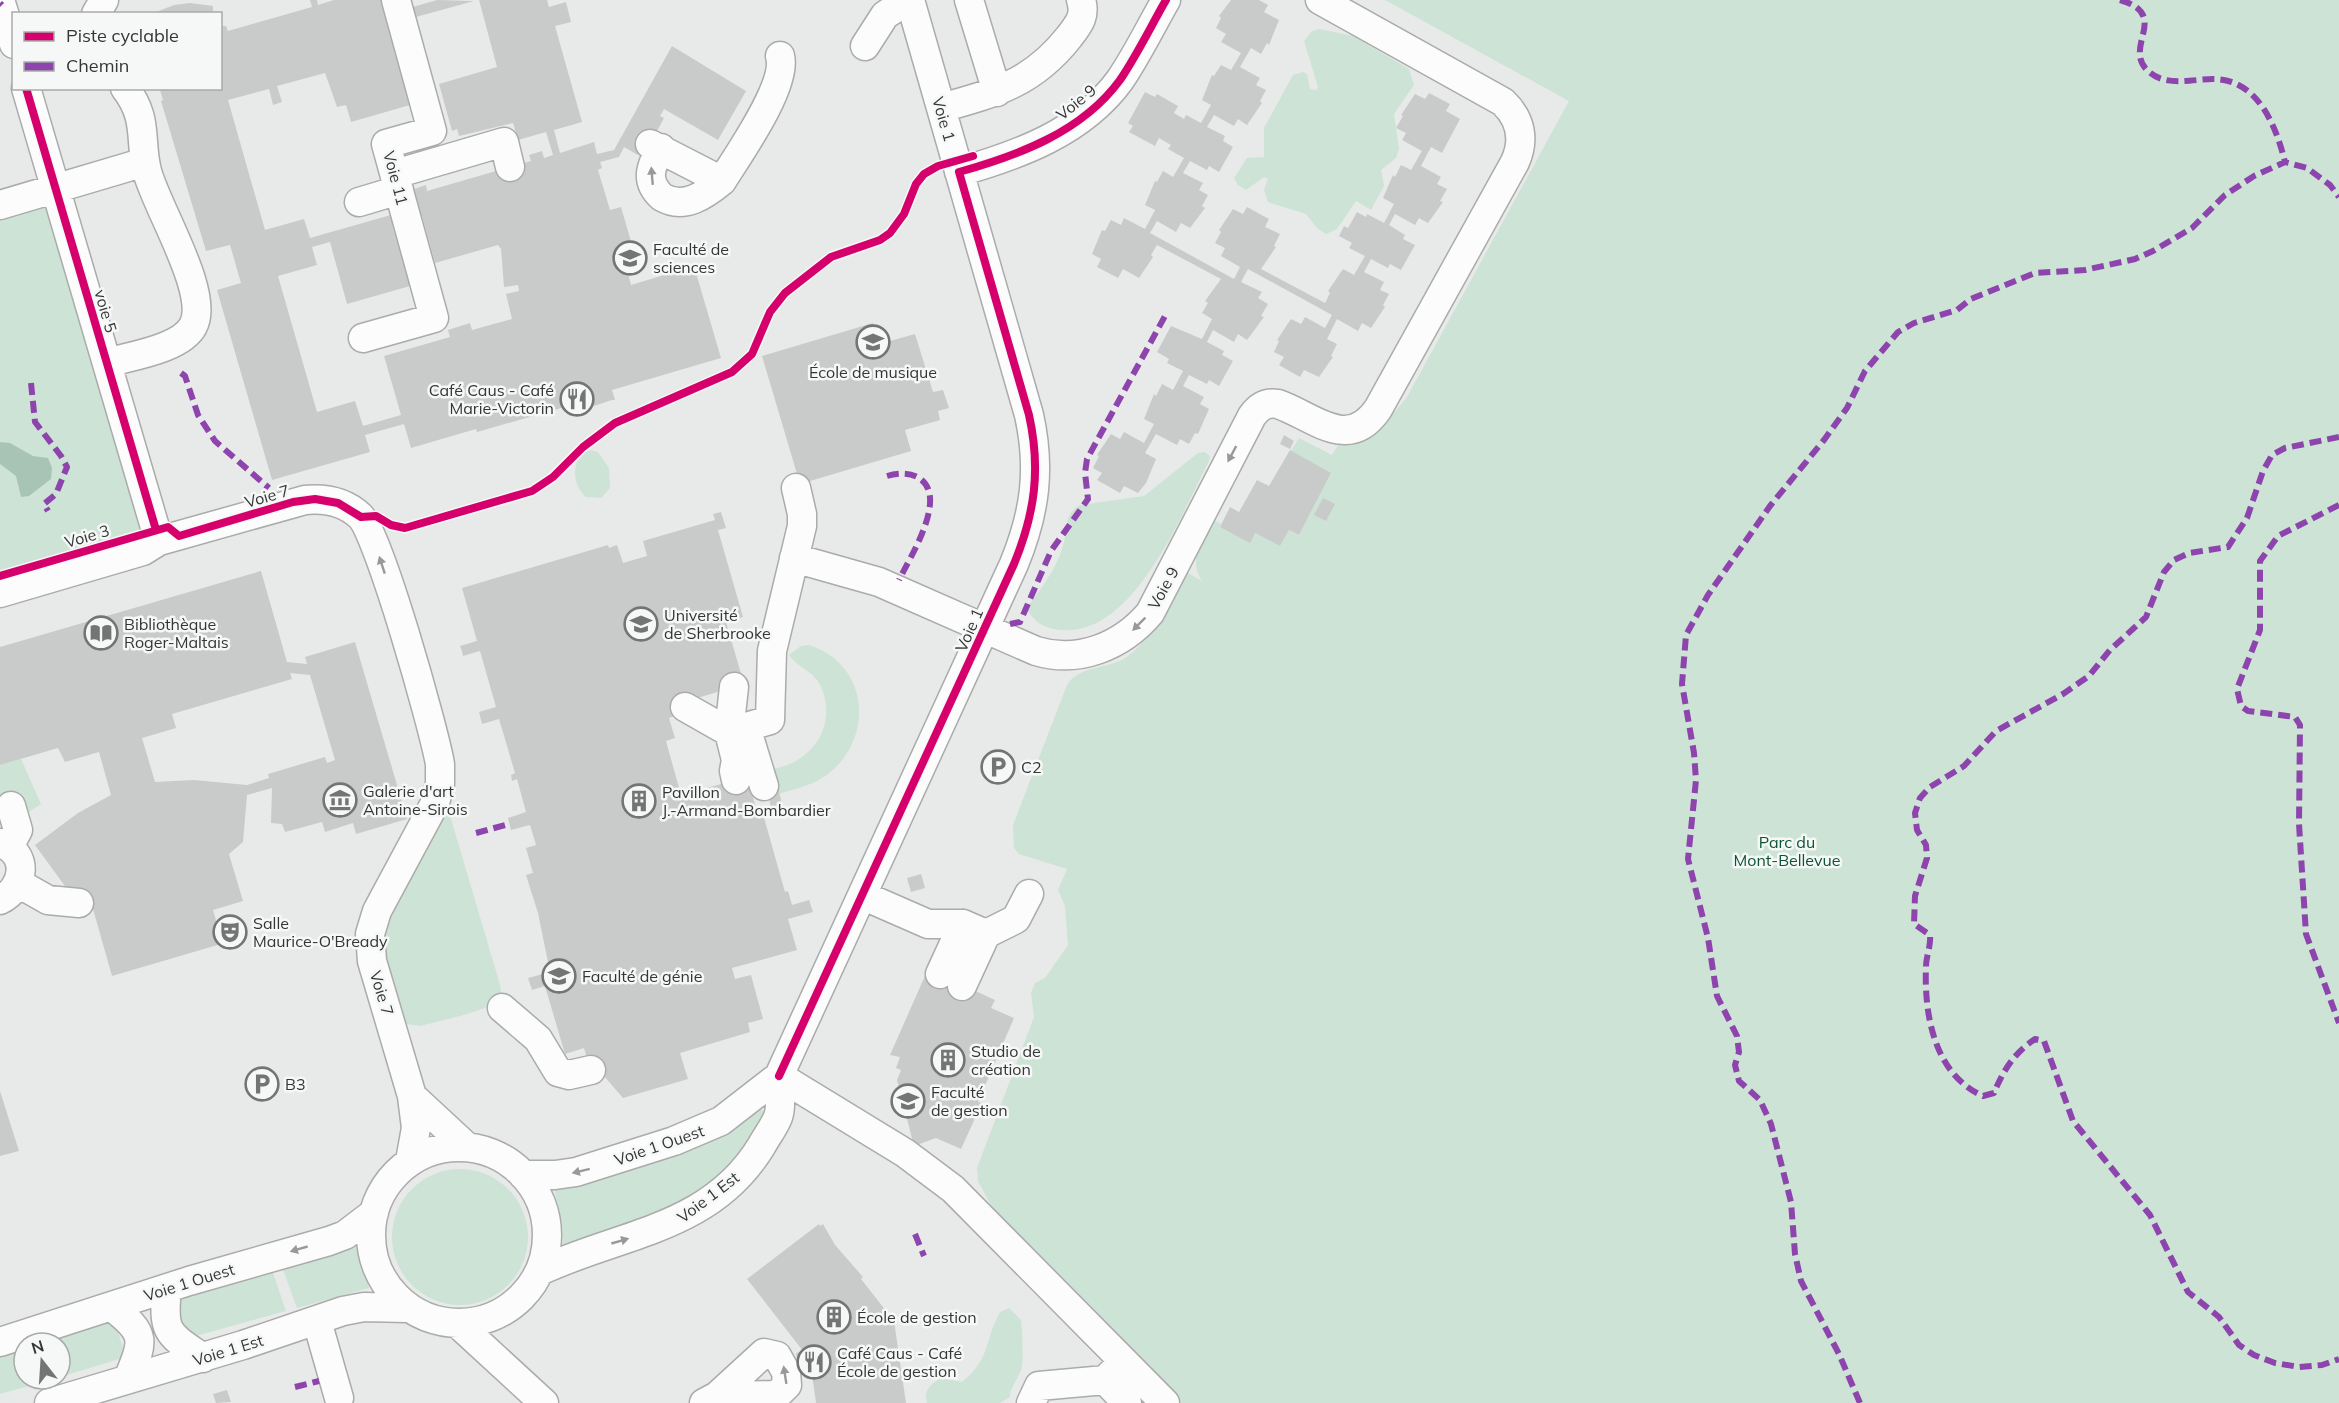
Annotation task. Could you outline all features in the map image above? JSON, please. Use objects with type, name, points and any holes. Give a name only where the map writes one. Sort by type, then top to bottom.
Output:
[{"type":"lane","points":[[0,0],[12,34]]},
{"type":"lane","points":[[396,0],[441,160]]},
{"type":"lane","points":[[865,46],[885,15],[909,0]]},
{"type":"lane","name":"Voie 1","points":[[779,1076],[864,896],[984,628],[1027,529],[1035,500],[1037,466],[1026,403],[909,0]]},
{"type":"lane","points":[[969,0],[997,92]]},
{"type":"lane","points":[[941,108],[997,92],[1027,78],[1055,53],[1082,19],[1084,11],[1081,0]]},
{"type":"lane","name":"Voie 9","points":[[959,172],[1037,145],[1065,129],[1092,109],[1120,79],[1166,0]]},
{"type":"lane","name":"Voie 9","points":[[794,558],[871,579],[1036,651],[1068,656],[1107,646],[1135,629],[1156,603],[1252,416],[1263,406],[1278,404],[1337,430],[1351,429],[1369,420],[1378,409],[1520,148],[1521,134],[1517,119],[1503,102],[1320,0]]},
{"type":"lane","points":[[722,182],[656,146],[650,178],[658,193],[668,201],[688,201],[702,196],[722,182],[776,89],[783,66],[780,56]]},
{"type":"lane","name":"voie 5","points":[[27,90],[159,542]]},
{"type":"lane","points":[[107,363],[178,342],[192,329],[197,318],[198,306],[190,276],[145,162],[142,126],[134,102],[126,90]]},
{"type":"lane","name":"Voie 11","points":[[363,338],[434,318],[386,144],[432,131]]},
{"type":"lane","points":[[359,202],[441,160],[504,142],[510,167]]},
{"type":"lane","points":[[0,205],[145,162]]},
{"type":"lane","points":[[685,707],[738,730],[770,720],[772,651],[802,519],[796,488]]},
{"type":"lane","name":"Voie 7","points":[[159,542],[305,500],[338,503],[353,511],[367,524],[398,616],[436,746],[440,784],[435,803],[373,920],[369,942],[372,961],[412,1096],[416,1128],[410,1161]]},
{"type":"lane","name":"Voie 3","points":[[0,593],[143,551],[159,542]]},
{"type":"lane","points":[[734,687],[738,730],[734,771],[736,780]]},
{"type":"lane","points":[[738,730],[764,786]]},
{"type":"lane","points":[[11,806],[18,830],[4,845],[20,865],[9,892],[48,900],[79,903]]},
{"type":"lane","points":[[864,896],[928,924],[974,929],[1016,919],[1029,894]]},
{"type":"lane","points":[[951,980],[974,929]]},
{"type":"lane","points":[[501,1008],[538,1039],[558,1072],[569,1075],[591,1070]]},
{"type":"lane","points":[[779,1076],[905,1153],[953,1189],[1127,1403]]},
{"type":"lane","name":"Voie 1 Ouest","points":[[523,1174],[555,1175],[576,1172],[695,1134],[721,1121],[779,1076]]},
{"type":"lane","name":"Voie 1 Est","points":[[540,1271],[578,1253],[673,1223],[724,1188],[751,1162],[777,1118],[779,1076]]},
{"type":"lane","points":[[412,1096],[466,1146]]},
{"type":"lane","points":[[466,1146],[493,1152],[523,1174],[535,1191],[545,1217],[546,1247],[540,1271],[527,1292],[506,1310],[486,1319],[457,1323],[426,1317],[407,1308],[391,1293],[378,1271],[372,1243],[374,1214],[384,1188],[410,1161],[437,1149],[466,1146]]},
{"type":"lane","name":"Voie 1 Ouest","points":[[0,1342],[338,1238],[374,1214]]},
{"type":"lane","points":[[167,1289],[164,1314],[166,1327],[177,1340],[203,1358]]},
{"type":"lane","name":"Voie 1 Est","points":[[49,1403],[203,1358],[364,1306],[407,1308]]},
{"type":"lane","points":[[112,1307],[131,1322],[140,1336],[140,1348],[128,1380]]},
{"type":"lane","points":[[506,1310],[504,1341],[507,1369]]},
{"type":"lane","points":[[317,1321],[339,1398]]},
{"type":"lane","points":[[457,1323],[544,1403]]},
{"type":"lane","points":[[1082,1403],[1111,1381]]},
{"type":"lane","points":[[1031,1403],[1039,1386],[1111,1381],[1165,1403]]},
{"type":"green space","name":"Parc du Mont-Bellevue","points":[[1385,0],[2339,0],[2339,1403],[1181,1403],[997,1217],[978,1181],[977,1168],[1034,1017],[1031,993],[1035,983],[1045,978],[1068,945],[1065,906],[1058,890],[1067,869],[1019,854],[1014,848],[1013,825],[1067,685],[1079,674],[1121,660],[1138,648],[1160,617],[1183,570],[1202,581],[1196,565],[1196,557],[1200,542],[1212,519],[1221,524],[1220,527],[1255,533],[1280,546],[1289,530],[1299,535],[1331,473],[1291,451],[1299,438],[1332,455],[1339,443],[1378,428],[1407,397],[1569,101]]},
{"type":"green space","points":[[1320,29],[1353,36],[1409,69],[1414,85],[1394,114],[1399,149],[1396,158],[1381,170],[1384,186],[1371,210],[1356,201],[1337,229],[1326,234],[1317,228],[1306,214],[1268,202],[1264,190],[1268,179],[1264,177],[1246,190],[1238,185],[1234,178],[1247,158],[1264,157],[1264,128],[1293,75],[1303,72],[1307,74],[1310,89],[1316,90],[1318,87],[1304,41],[1312,31]]},
{"type":"green space","points":[[37,205],[47,206],[146,528],[0,571],[0,216]]},
{"type":"green space","points":[[589,450],[598,452],[609,468],[610,488],[601,498],[586,497],[576,479],[575,468],[578,458]]},
{"type":"green space","points":[[1205,452],[1210,456],[1209,461],[1185,510],[1170,539],[1133,593],[1112,613],[1088,627],[1062,630],[1042,625],[1035,619],[1028,611],[1029,605],[1055,565],[1063,547],[1068,519],[1075,508],[1080,505],[1144,496],[1198,453]]},
{"type":"green space","points":[[809,645],[828,654],[843,667],[853,682],[858,700],[859,718],[855,737],[846,754],[833,770],[814,782],[779,794],[772,769],[800,759],[819,739],[824,726],[825,698],[819,683],[789,655],[801,646]]},
{"type":"green space","points":[[21,759],[41,804],[26,814],[0,805],[0,765]]},
{"type":"green space","points":[[449,812],[501,995],[487,1007],[464,1015],[421,1026],[405,1024],[384,962],[381,932],[442,814]]},
{"type":"green space","points":[[758,1107],[767,1114],[747,1154],[681,1208],[563,1247],[562,1223],[554,1187]]},
{"type":"green space","points":[[460,1169],[486,1175],[508,1189],[522,1211],[528,1237],[522,1263],[508,1285],[486,1299],[460,1305],[434,1299],[412,1285],[398,1263],[392,1237],[398,1211],[412,1189],[434,1175]]},
{"type":"green space","points":[[355,1243],[369,1288],[297,1308],[282,1267]]},
{"type":"green space","points":[[272,1270],[286,1311],[192,1337],[173,1316],[182,1298]]},
{"type":"green space","points":[[1009,1308],[1021,1320],[1022,1346],[1021,1370],[1010,1397],[1000,1403],[927,1403],[927,1391],[937,1380],[941,1378],[962,1382],[978,1365],[999,1314]]},
{"type":"green space","points":[[114,1320],[126,1357],[72,1373],[72,1332]]},
{"type":"green space","points":[[12,1350],[12,1391],[0,1394],[0,1354]]},
{"type":"shaded area","points":[[0,442],[10,443],[33,456],[48,458],[52,468],[51,479],[29,496],[21,497],[16,476],[0,464]]},
{"type":"building","points":[[310,0],[317,0],[318,5],[334,0],[388,0],[392,13],[437,0],[474,1],[394,23],[417,103],[351,122],[346,105],[337,107],[325,73],[277,86],[282,102],[273,105],[269,89],[228,100],[265,230],[304,219],[310,238],[419,207],[414,189],[426,185],[427,191],[531,161],[529,155],[542,151],[544,158],[553,155],[546,132],[518,140],[513,123],[459,136],[457,129],[452,131],[439,84],[497,67],[479,0],[547,0],[549,7],[566,2],[571,22],[555,26],[582,122],[554,130],[560,153],[594,142],[597,154],[614,150],[672,46],[746,91],[718,140],[664,109],[660,116],[664,118],[648,148],[644,145],[638,155],[624,147],[619,157],[600,162],[602,168],[598,170],[610,210],[621,207],[639,269],[628,273],[631,285],[694,266],[721,358],[612,390],[615,400],[594,406],[592,396],[589,400],[411,448],[404,424],[365,435],[370,452],[272,480],[217,290],[241,283],[230,245],[206,251],[161,101],[163,100],[160,90],[222,90],[222,26],[226,26],[228,31],[312,7]],"holes":[[[422,216],[435,263],[498,245],[501,249],[504,287],[518,285],[519,291],[506,294],[512,319],[472,330],[470,323],[448,330],[450,337],[384,356],[401,415],[363,426],[355,401],[317,412],[278,276],[317,265],[312,247],[330,242],[347,304],[410,286],[392,224]]]},
{"type":"building","points":[[1231,0],[1259,0],[1268,5],[1264,12],[1279,20],[1269,45],[1267,43],[1261,54],[1251,48],[1240,67],[1260,78],[1256,85],[1266,90],[1260,101],[1262,103],[1247,125],[1238,119],[1234,126],[1214,115],[1207,127],[1225,136],[1223,141],[1233,147],[1219,172],[1209,166],[1207,170],[1190,161],[1183,173],[1203,183],[1199,190],[1208,195],[1202,206],[1205,208],[1190,228],[1181,223],[1176,232],[1157,221],[1150,233],[1234,279],[1240,267],[1221,256],[1225,248],[1215,243],[1221,232],[1219,230],[1233,209],[1243,214],[1247,207],[1269,219],[1265,227],[1280,234],[1274,246],[1276,247],[1261,269],[1325,303],[1330,293],[1328,291],[1343,269],[1354,275],[1365,256],[1349,248],[1352,243],[1339,236],[1344,226],[1348,228],[1357,212],[1366,217],[1367,214],[1384,223],[1394,204],[1383,198],[1393,175],[1395,177],[1401,165],[1411,170],[1422,151],[1402,140],[1406,133],[1396,128],[1403,116],[1401,115],[1415,94],[1425,99],[1429,93],[1450,104],[1446,111],[1460,119],[1442,153],[1431,147],[1421,166],[1441,177],[1437,184],[1447,189],[1440,201],[1443,202],[1428,223],[1419,218],[1415,225],[1395,214],[1389,225],[1405,235],[1403,239],[1415,245],[1401,270],[1390,264],[1388,268],[1371,259],[1364,272],[1384,282],[1380,290],[1389,294],[1383,305],[1385,307],[1371,328],[1362,323],[1358,331],[1337,319],[1327,339],[1337,344],[1331,356],[1333,357],[1319,377],[1304,370],[1300,377],[1279,365],[1284,357],[1274,352],[1279,341],[1277,340],[1291,319],[1301,324],[1305,317],[1325,328],[1332,315],[1248,269],[1241,282],[1262,292],[1258,298],[1268,304],[1261,316],[1264,317],[1247,340],[1238,334],[1234,342],[1213,330],[1207,342],[1224,351],[1222,355],[1233,361],[1219,386],[1209,380],[1207,384],[1189,375],[1183,386],[1204,397],[1200,404],[1209,409],[1198,434],[1195,433],[1189,444],[1180,439],[1177,445],[1156,434],[1145,453],[1156,459],[1146,483],[1138,493],[1124,486],[1120,493],[1097,480],[1102,473],[1093,468],[1099,456],[1097,455],[1111,434],[1120,439],[1124,432],[1144,443],[1154,424],[1144,419],[1154,394],[1156,396],[1162,384],[1173,390],[1183,371],[1167,363],[1169,359],[1157,352],[1171,326],[1202,339],[1212,319],[1202,313],[1208,303],[1205,301],[1221,279],[1157,245],[1151,255],[1153,257],[1139,278],[1123,269],[1118,278],[1097,267],[1101,259],[1092,254],[1102,230],[1105,231],[1111,220],[1121,225],[1124,218],[1145,229],[1155,210],[1145,205],[1155,181],[1157,182],[1163,171],[1173,177],[1184,158],[1168,149],[1171,145],[1159,138],[1155,146],[1129,132],[1133,126],[1128,123],[1145,92],[1155,97],[1157,94],[1178,106],[1174,113],[1184,119],[1186,115],[1201,123],[1211,105],[1202,100],[1212,75],[1214,76],[1221,65],[1231,70],[1241,53],[1221,42],[1226,34],[1216,28],[1221,18],[1219,16]]},
{"type":"building","points":[[190,3],[213,6],[213,12],[156,12],[174,5]]},
{"type":"building","points":[[873,323],[879,344],[915,334],[933,392],[943,390],[949,408],[938,411],[940,420],[905,430],[911,451],[800,484],[762,356]]},
{"type":"building","points":[[1284,435],[1294,441],[1290,449],[1280,444]]},
{"type":"building","points":[[1290,450],[1331,473],[1299,535],[1289,530],[1280,546],[1255,533],[1250,543],[1220,527],[1230,507],[1239,512],[1257,480],[1269,486]]},
{"type":"building","points":[[1323,498],[1335,504],[1326,521],[1314,515]]},
{"type":"building","name":"Pavillon J.-Armand-Bombardier","points":[[721,512],[726,528],[718,530],[743,617],[726,622],[744,684],[684,702],[687,712],[669,718],[675,738],[666,741],[681,795],[747,777],[756,808],[761,807],[785,892],[788,891],[792,905],[809,900],[813,912],[788,919],[797,950],[732,968],[735,979],[751,975],[763,1019],[748,1023],[750,1032],[680,1053],[688,1079],[623,1098],[604,1076],[593,1079],[584,1048],[565,1054],[545,986],[532,990],[528,978],[550,972],[538,913],[526,875],[533,873],[526,848],[536,845],[530,825],[511,830],[508,818],[526,812],[517,779],[512,781],[511,775],[515,773],[499,719],[482,724],[479,712],[496,707],[480,651],[463,656],[460,646],[477,641],[462,588],[608,545],[609,548],[617,545],[623,563],[647,556],[643,541],[715,520],[713,514]]},
{"type":"building","points":[[261,571],[287,662],[307,664],[305,657],[355,642],[407,819],[356,834],[353,823],[325,832],[322,822],[285,832],[282,824],[271,823],[272,788],[247,795],[243,842],[229,854],[243,901],[213,910],[217,924],[231,917],[238,939],[112,976],[89,895],[70,893],[35,845],[78,813],[111,795],[99,752],[65,762],[58,748],[0,765],[0,647]],"holes":[[[290,673],[310,675],[335,760],[327,763],[325,757],[268,774],[269,778],[247,785],[194,780],[155,782],[142,738],[176,728],[172,714],[292,679]]]},
{"type":"building","points":[[778,788],[783,808],[772,811],[769,799],[774,797],[772,790]]},
{"type":"building","points":[[921,874],[925,888],[911,892],[907,878]]},
{"type":"building","name":"Studio de création","points":[[928,969],[995,1000],[991,1008],[1014,1018],[978,1102],[982,1103],[961,1149],[936,1138],[914,1146],[897,1080],[901,1070],[896,1068],[900,1057],[890,1055]]},
{"type":"building","points":[[0,1091],[19,1151],[0,1156]]},
{"type":"building","name":"École de gestion","points":[[819,1224],[820,1226],[823,1224],[835,1245],[863,1277],[861,1279],[894,1321],[906,1403],[816,1403],[811,1368],[804,1372],[798,1363],[796,1353],[803,1351],[747,1279]]},
{"type":"building","points":[[227,1390],[231,1402],[216,1403],[213,1394]]},
{"type":"marked path","points":[[2120,0],[2135,6],[2142,14],[2145,22],[2140,51],[2141,61],[2147,70],[2154,76],[2170,81],[2213,79],[2229,81],[2242,87],[2253,96],[2270,120],[2285,162]]},
{"type":"marked path","points":[[1860,1403],[1839,1354],[1801,1281],[1795,1254],[1791,1202],[1771,1124],[1760,1100],[1739,1081],[1735,1065],[1739,1052],[1737,1036],[1717,996],[1708,938],[1688,859],[1696,780],[1694,753],[1682,684],[1686,635],[1708,595],[1770,506],[1824,440],[1847,408],[1865,371],[1898,332],[1914,323],[1957,310],[1971,299],[2035,273],[2085,270],[2135,259],[2192,228],[2225,195],[2254,176],[2285,162],[2307,168],[2330,185],[2339,197]]},
{"type":"marked path","points":[[1010,624],[1020,622],[1051,551],[1088,499],[1085,473],[1087,459],[1165,316]]},
{"type":"marked path","points":[[181,373],[185,376],[198,415],[215,441],[269,488]]},
{"type":"marked path","points":[[31,383],[35,422],[67,467],[56,494],[44,504],[48,511]]},
{"type":"marked path","points":[[2339,437],[2285,448],[2272,455],[2263,471],[2247,518],[2228,547],[2189,553],[2174,560],[2164,572],[2146,617],[2110,650],[2089,676],[2063,694],[1996,731],[1964,766],[1930,787],[1920,798],[1915,813],[1917,830],[1926,845],[1927,858],[1915,896],[1914,924],[1930,935],[1926,963],[1930,1024],[1943,1059],[1954,1074],[1983,1096],[1994,1093],[2001,1077],[2015,1056],[2035,1039],[2044,1041],[2073,1121],[2150,1215],[2188,1292],[2219,1317],[2239,1345],[2254,1355],[2275,1363],[2299,1367],[2322,1365],[2339,1359]]},
{"type":"marked path","points":[[887,476],[903,474],[919,478],[927,487],[930,499],[929,513],[924,528],[899,580]]},
{"type":"marked path","points":[[2339,505],[2278,536],[2260,561],[2260,630],[2237,689],[2241,706],[2248,711],[2295,717],[2300,725],[2299,824],[2306,934],[2339,1023]]},
{"type":"marked path","points":[[476,833],[509,824]]},
{"type":"marked path","points":[[915,1234],[924,1256]]},
{"type":"marked path","points":[[295,1387],[319,1381]]},
{"type":"cycle path","points":[[779,1076],[1014,564],[1031,509],[1035,454],[1029,415],[959,172],[1026,149],[1048,139],[1087,114],[1120,80],[1166,0]]},
{"type":"cycle path","points":[[27,90],[156,530]]},
{"type":"cycle path","points":[[0,576],[168,527],[179,536],[293,502],[315,499],[338,503],[361,517],[376,516],[391,525],[405,528],[532,491],[553,477],[583,447],[615,423],[732,372],[752,354],[770,312],[785,293],[831,257],[880,240],[890,233],[904,214],[916,184],[924,174],[938,166],[973,156]]},
{"type":"place","name":"Faculté de sciences","points":[[630,258]]},
{"type":"place","name":"École de musique","points":[[873,342]]},
{"type":"place","name":"Café Caus - Café Marie-Victorin","points":[[577,399]]},
{"type":"place","name":"Université de Sherbrooke","points":[[641,624]]},
{"type":"place","name":"Bibliothèque Roger-Maltais","points":[[101,633]]},
{"type":"place","name":"C2","points":[[998,767]]},
{"type":"place","name":"Galerie d'art Antoine-Sirois","points":[[340,800]]},
{"type":"place","name":"Pavillon J.-Armand-Bombardier","points":[[639,801]]},
{"type":"place","name":"Salle Maurice-O'Bready","points":[[230,932]]},
{"type":"place","name":"Faculté de génie","points":[[559,976]]},
{"type":"place","name":"Studio de création","points":[[948,1060]]},
{"type":"place","name":"B3","points":[[262,1084]]},
{"type":"place","name":"Faculté de gestion","points":[[908,1101]]},
{"type":"place","name":"École de gestion","points":[[834,1317]]},
{"type":"place","name":"Café Caus - Café École de gestion","points":[[814,1362]]}]
